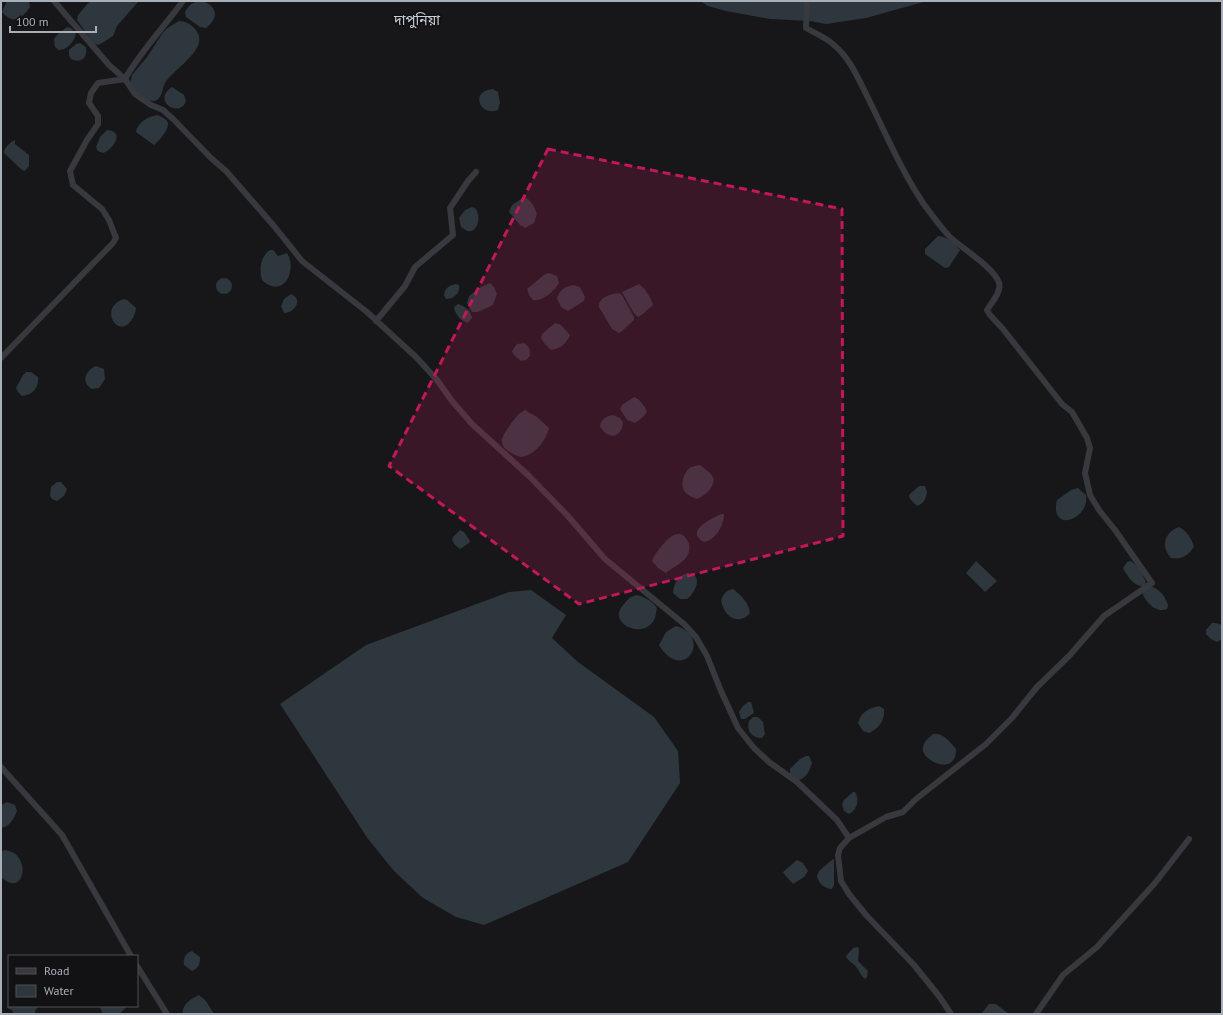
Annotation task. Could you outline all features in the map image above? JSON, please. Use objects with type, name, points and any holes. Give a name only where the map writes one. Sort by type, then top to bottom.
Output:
[{"type":"street","points":[[54,1],[109,65],[125,80],[135,94],[151,106],[163,110],[174,119],[211,158],[226,171],[302,261],[376,321],[417,358],[437,380],[452,401],[472,424],[529,476],[567,515],[605,559],[684,624],[696,637],[707,656],[738,728],[754,748],[797,782],[837,820],[849,838]]},
{"type":"street","points":[[125,80],[132,66],[166,25],[183,1]]},
{"type":"street","points":[[807,1],[806,28],[834,44],[848,60],[882,126],[901,168],[932,216],[950,236],[984,264],[997,279],[1000,285],[998,292],[987,310],[1062,404],[1072,412],[1080,424],[1088,438],[1090,448],[1085,473],[1090,495],[1099,510],[1152,583],[1104,616],[1069,656],[1037,687],[1012,718],[986,744],[916,799],[903,812],[886,817],[849,838],[840,848],[838,855],[841,881],[849,894],[866,915],[919,971],[951,1014]]},
{"type":"street","points":[[1,358],[113,243],[116,238],[109,220],[102,209],[73,185],[70,170],[98,124],[98,116],[89,103],[94,87],[98,83],[125,80]]},
{"type":"street","points":[[376,321],[405,286],[415,267],[453,235],[450,208],[468,181],[476,172]]},
{"type":"street","points":[[1,767],[62,835],[130,955]]},
{"type":"street","points":[[1036,1014],[1063,975],[1096,946],[1155,883],[1189,839]]},
{"type":"street","points":[[138,968],[167,1014]]},
{"type":"highlighted area","points":[[548,149],[842,209],[843,536],[579,604],[389,466]]},
{"type":"water","points":[[7,1],[29,1],[30,7],[21,17],[17,19],[10,18],[2,12]]},
{"type":"water","points":[[90,1],[138,2],[117,26],[113,36],[98,45],[93,43],[77,20],[78,15]]},
{"type":"water","points":[[202,1],[211,6],[215,13],[213,20],[206,28],[200,27],[186,17],[185,12],[192,4]]},
{"type":"water","points":[[700,1],[927,1],[866,18],[826,24],[810,21],[770,19],[726,11],[708,6]]},
{"type":"water","points":[[179,21],[188,23],[195,29],[199,36],[199,43],[190,58],[165,83],[159,98],[153,101],[145,99],[130,83],[132,75],[147,57],[166,29]]},
{"type":"water","points":[[67,27],[71,28],[76,34],[75,37],[68,47],[59,50],[55,47],[54,39]]},
{"type":"water","points":[[80,43],[86,47],[85,57],[78,61],[71,59],[69,50],[76,44]]},
{"type":"water","points":[[172,87],[184,95],[186,101],[183,106],[173,108],[166,102],[164,98],[166,92]]},
{"type":"water","points":[[493,89],[498,92],[500,103],[498,110],[486,110],[482,107],[479,98],[481,94]]},
{"type":"water","points":[[158,115],[166,120],[168,126],[163,135],[154,145],[136,132],[138,126],[144,120]]},
{"type":"water","points":[[107,130],[116,133],[117,137],[111,148],[103,153],[98,151],[96,147],[100,137]]},
{"type":"water","points":[[15,140],[15,144],[29,155],[29,166],[25,171],[4,153],[8,145]]},
{"type":"water","points":[[524,197],[531,202],[537,214],[534,223],[525,228],[520,225],[509,212],[512,205]]},
{"type":"water","points":[[472,207],[477,211],[478,223],[474,229],[467,231],[461,227],[459,218],[465,210]]},
{"type":"water","points":[[938,236],[950,241],[960,250],[949,267],[945,268],[925,254],[925,249]]},
{"type":"water","points":[[270,250],[273,250],[278,256],[287,253],[290,260],[291,267],[286,280],[282,285],[276,287],[262,280],[261,276],[262,260]]},
{"type":"water","points":[[549,273],[557,276],[559,283],[552,292],[545,297],[533,300],[527,289],[545,274]]},
{"type":"water","points":[[221,278],[227,278],[232,283],[230,292],[227,294],[221,294],[216,289],[216,283]]},
{"type":"water","points":[[490,283],[494,287],[497,294],[493,305],[478,312],[472,312],[467,303],[469,296],[481,287]]},
{"type":"water","points":[[456,284],[459,285],[458,293],[452,298],[446,299],[444,295],[446,289]]},
{"type":"water","points":[[639,284],[648,293],[653,305],[638,317],[633,312],[622,292]]},
{"type":"water","points":[[573,285],[580,287],[585,297],[584,301],[568,311],[561,307],[557,299],[562,289]]},
{"type":"water","points":[[619,293],[622,295],[634,317],[634,320],[619,333],[612,329],[599,307],[599,304],[603,298]]},
{"type":"water","points":[[291,294],[297,300],[296,306],[291,311],[284,313],[281,306],[284,299]]},
{"type":"water","points":[[124,299],[136,308],[131,321],[124,326],[119,326],[115,324],[112,319],[112,308]]},
{"type":"water","points":[[458,304],[465,307],[469,311],[472,318],[468,323],[463,321],[457,315],[454,307]]},
{"type":"water","points":[[555,323],[561,325],[570,335],[563,345],[551,350],[541,338],[542,334]]},
{"type":"water","points":[[524,343],[529,348],[530,356],[526,360],[521,361],[513,354],[512,351],[517,344]]},
{"type":"water","points":[[96,366],[104,369],[105,379],[99,388],[92,389],[88,386],[85,380],[89,370]]},
{"type":"water","points":[[26,372],[31,372],[38,377],[38,381],[36,388],[32,392],[22,396],[16,388]]},
{"type":"water","points":[[634,397],[642,403],[647,412],[635,423],[627,420],[620,409],[622,405]]},
{"type":"water","points":[[525,410],[537,417],[549,428],[548,433],[539,447],[526,456],[521,457],[505,449],[502,439],[515,418]]},
{"type":"water","points":[[613,415],[620,418],[623,422],[620,432],[614,436],[606,434],[600,426],[601,421],[604,418]]},
{"type":"water","points":[[700,465],[710,473],[714,479],[712,486],[708,491],[697,499],[686,493],[682,483],[688,469]]},
{"type":"water","points":[[57,482],[61,482],[67,489],[64,496],[57,501],[52,499],[50,496],[51,487]]},
{"type":"water","points":[[919,486],[925,486],[927,492],[924,500],[917,506],[910,499],[909,495]]},
{"type":"water","points":[[1078,488],[1086,495],[1086,504],[1076,517],[1070,520],[1064,520],[1059,517],[1056,511],[1057,500],[1071,490]]},
{"type":"water","points":[[721,514],[724,514],[724,518],[721,527],[716,535],[704,542],[697,534],[698,530],[706,522]]},
{"type":"water","points":[[1179,527],[1192,540],[1194,546],[1190,552],[1181,558],[1171,558],[1165,544],[1167,536],[1174,529]]},
{"type":"water","points":[[460,530],[464,532],[470,541],[460,549],[452,540]]},
{"type":"water","points":[[681,534],[686,538],[689,544],[688,554],[682,562],[666,573],[658,568],[652,561],[653,558],[671,536]]},
{"type":"water","points":[[976,561],[997,581],[985,592],[966,573]]},
{"type":"water","points":[[1130,561],[1140,570],[1146,583],[1145,586],[1135,583],[1129,578],[1123,568],[1127,562]]},
{"type":"water","points":[[687,573],[695,576],[697,584],[687,599],[680,599],[673,593],[674,586],[681,576]]},
{"type":"water","points":[[1150,586],[1157,589],[1164,596],[1168,605],[1167,609],[1159,610],[1151,606],[1145,599],[1142,591]]},
{"type":"water","points":[[733,589],[742,597],[749,609],[750,613],[741,619],[730,617],[725,611],[721,601],[726,592]]},
{"type":"water","points":[[531,590],[566,615],[552,638],[578,662],[654,717],[678,751],[680,783],[628,862],[484,925],[456,917],[423,898],[394,871],[368,839],[280,704],[366,645],[509,592]]},
{"type":"water","points":[[637,595],[653,603],[657,608],[655,618],[646,628],[639,629],[627,626],[619,618],[620,609],[630,598]]},
{"type":"water","points":[[1212,623],[1222,625],[1222,639],[1217,642],[1206,634],[1206,630]]},
{"type":"water","points":[[676,626],[686,631],[692,638],[694,645],[692,652],[688,657],[682,660],[675,660],[667,655],[659,645],[666,632]]},
{"type":"water","points":[[748,702],[751,702],[754,713],[745,719],[741,719],[739,712]]},
{"type":"water","points":[[879,706],[884,709],[881,724],[869,733],[863,731],[858,723],[859,719],[868,710]]},
{"type":"water","points":[[753,717],[758,717],[763,722],[765,734],[762,738],[755,737],[749,731],[749,721]]},
{"type":"water","points":[[933,734],[943,736],[949,740],[956,749],[955,758],[951,763],[945,765],[938,764],[927,757],[923,752],[924,743]]},
{"type":"water","points":[[809,756],[812,763],[811,766],[805,776],[798,780],[790,774],[790,769],[800,759]]},
{"type":"water","points":[[853,792],[857,795],[857,804],[854,810],[849,814],[844,811],[842,804],[844,800]]},
{"type":"water","points":[[7,802],[15,805],[17,811],[9,824],[1,828],[1,805]]},
{"type":"water","points":[[4,850],[13,853],[19,858],[22,865],[20,879],[16,883],[9,883],[1,877],[1,852]]},
{"type":"water","points":[[833,859],[834,885],[832,889],[822,885],[817,876],[819,871]]},
{"type":"water","points":[[797,860],[803,863],[808,871],[804,877],[793,884],[783,872]]},
{"type":"water","points":[[858,947],[858,961],[868,971],[865,979],[856,966],[848,960],[846,956],[853,948]]},
{"type":"water","points":[[192,951],[200,957],[200,962],[199,966],[192,971],[184,965],[184,958]]},
{"type":"water","points":[[199,995],[206,1001],[214,1014],[183,1014],[185,1005]]},
{"type":"water","points":[[989,1004],[996,1004],[1009,1014],[981,1014]]},
{"type":"water","points":[[7,1007],[38,1007],[35,1011],[35,1014],[13,1014],[12,1010]]},
{"type":"water","points":[[100,1007],[127,1007],[119,1014],[103,1014]]},
{"type":"district","name":"দাপুনিয়া","points":[[417,20]]}]
